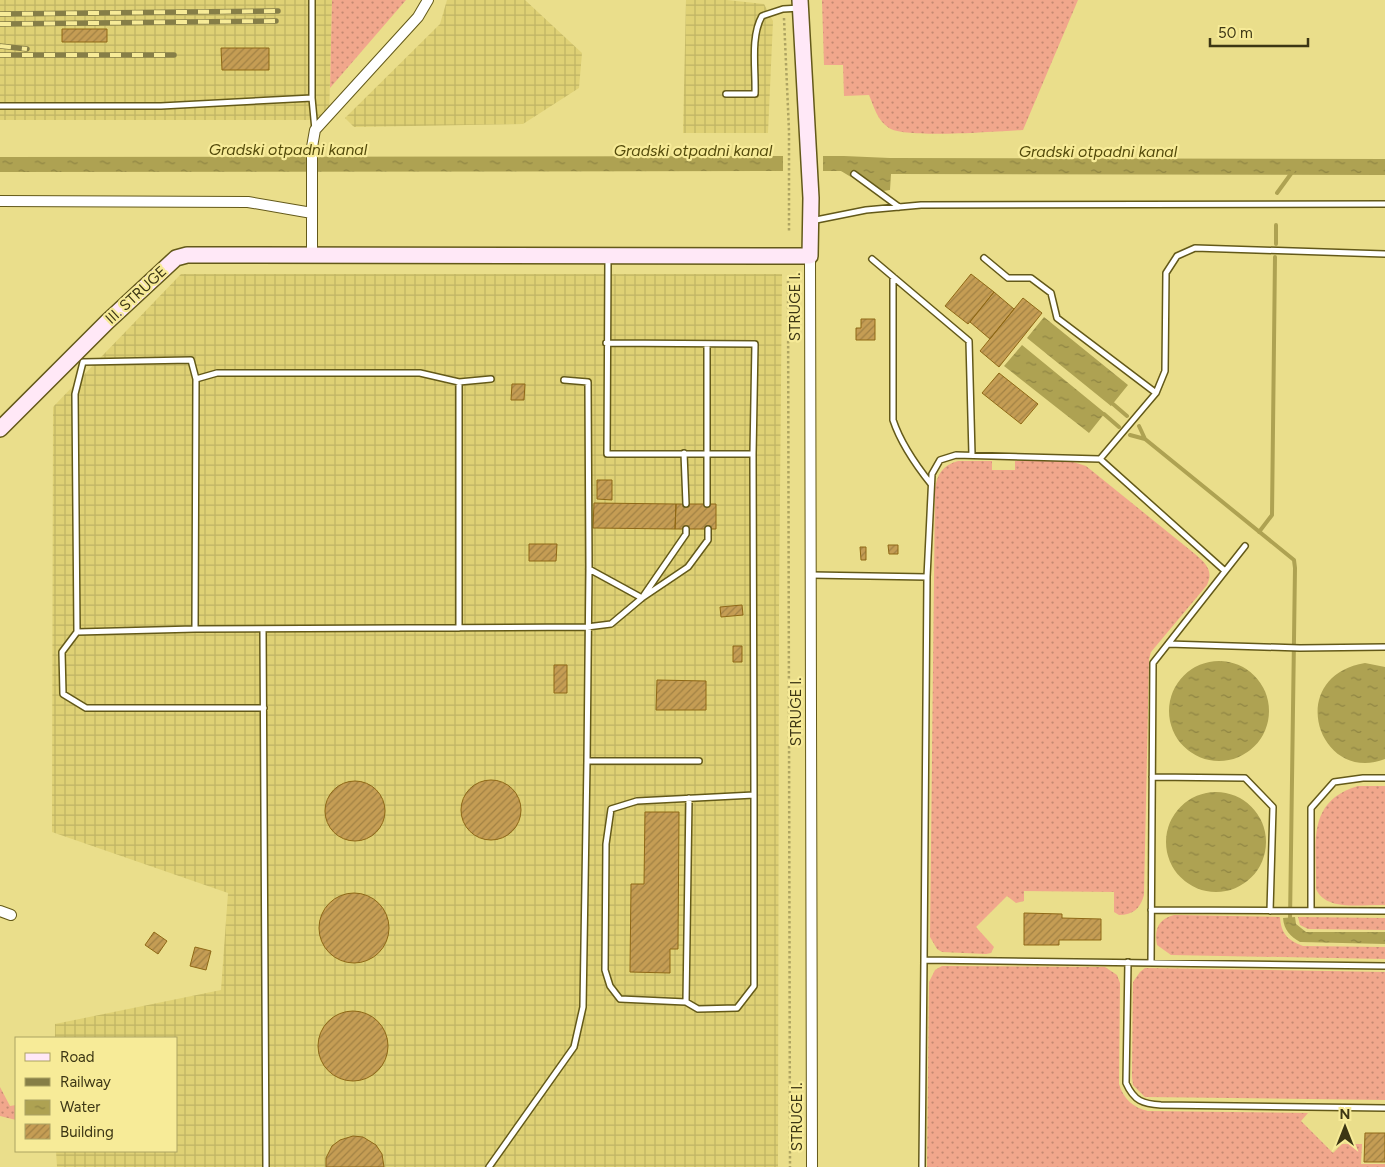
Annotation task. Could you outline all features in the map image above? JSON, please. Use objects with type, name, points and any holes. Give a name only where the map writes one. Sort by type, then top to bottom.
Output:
[{"type":"street","points":[[312,255],[312,147],[315,130],[418,17],[428,0]]},
{"type":"street","points":[[800,4],[811,198],[810,256]]},
{"type":"street","points":[[0,201],[248,202],[312,213]]},
{"type":"street","name":"III. STRUGE","points":[[0,429],[107,322],[176,258],[187,255],[810,256]]},
{"type":"street","name":"STRUGE I.","points":[[810,256],[812,1167]]},
{"type":"street","points":[[0,911],[11,915]]},
{"type":"lane","points":[[312,0],[312,98],[315,130]]},
{"type":"lane","points":[[726,94],[756,94],[757,24],[762,16],[800,4]]},
{"type":"lane","points":[[0,106],[161,106],[312,98]]},
{"type":"lane","points":[[854,174],[899,208]]},
{"type":"lane","points":[[811,221],[866,210],[921,205],[1385,204]]},
{"type":"lane","points":[[1100,459],[1156,393],[1165,371],[1166,274],[1177,256],[1195,248],[1385,254]]},
{"type":"lane","points":[[608,255],[606,343],[607,454],[753,454]]},
{"type":"lane","points":[[984,258],[1008,278],[1031,278],[1051,293],[1057,318],[1156,393]]},
{"type":"lane","points":[[872,260],[969,341],[972,455]]},
{"type":"lane","points":[[893,277],[893,420],[898,436],[915,464],[931,484]]},
{"type":"lane","points":[[606,343],[755,344],[753,454],[754,795],[754,986],[737,1008],[698,1009],[686,1002],[620,999],[610,986],[605,970],[606,864],[612,809],[637,801],[754,795]]},
{"type":"lane","points":[[707,344],[707,504]]},
{"type":"lane","points":[[195,629],[196,379],[191,360],[83,362],[75,394],[76,632],[62,652],[63,694],[86,708],[264,708]]},
{"type":"lane","points":[[196,379],[217,372],[411,373],[459,382],[490,379]]},
{"type":"lane","points":[[489,1167],[574,1047],[583,1008],[589,569],[588,382],[564,380]]},
{"type":"lane","points":[[459,382],[459,628]]},
{"type":"lane","points":[[684,453],[686,504]]},
{"type":"lane","points":[[922,1167],[927,577],[932,474],[940,460],[956,455],[1100,459],[1225,571]]},
{"type":"lane","points":[[642,598],[686,534],[686,529]]},
{"type":"lane","points":[[76,632],[195,629],[587,627],[611,624],[642,598],[688,567],[708,540],[708,529]]},
{"type":"lane","points":[[1151,963],[1153,664],[1245,546]]},
{"type":"lane","points":[[589,569],[642,598]]},
{"type":"lane","points":[[811,574],[927,577]]},
{"type":"lane","points":[[263,629],[266,1167]]},
{"type":"lane","points":[[1168,644],[1287,648],[1385,647]]},
{"type":"lane","points":[[587,761],[699,761]]},
{"type":"lane","points":[[1152,777],[1245,778],[1273,807],[1270,911]]},
{"type":"lane","points":[[1311,910],[1311,808],[1334,782],[1364,778],[1385,778]]},
{"type":"lane","points":[[686,1002],[689,798]]},
{"type":"lane","points":[[1151,910],[1385,911]]},
{"type":"lane","points":[[924,960],[1385,966]]},
{"type":"lane","points":[[1128,962],[1126,1084],[1136,1100],[1145,1104],[1161,1106],[1385,1108]]},
{"type":"path","points":[[784,18],[790,131],[790,233]]},
{"type":"path","points":[[788,281],[790,1167]]},
{"type":"shaded area","points":[[0,0],[332,0],[329,120],[0,120]]},
{"type":"shaded area","points":[[332,0],[406,0],[330,88]]},
{"type":"shaded area","points":[[447,0],[525,0],[582,53],[579,88],[523,124],[354,127],[345,118],[440,24]]},
{"type":"shaded area","points":[[686,0],[727,0],[764,4],[773,21],[768,133],[683,133]]},
{"type":"shaded area","points":[[822,0],[1078,0],[1023,130],[933,134],[899,131],[889,128],[874,109],[869,95],[844,96],[843,65],[824,65]]},
{"type":"shaded area","points":[[181,274],[782,274],[779,607],[778,1167],[57,1167],[56,1152],[178,1152],[178,1037],[55,1037],[55,1024],[221,990],[228,893],[52,832],[53,407]]},
{"type":"shaded area","points":[[958,461],[992,461],[992,470],[1015,470],[1015,461],[1070,461],[1086,466],[1195,554],[1209,571],[1207,585],[1151,652],[1149,659],[1144,895],[1140,904],[1132,912],[1119,915],[1114,912],[1114,892],[1024,891],[1024,901],[1016,903],[1007,896],[976,927],[994,947],[991,953],[986,954],[942,952],[937,949],[930,937],[935,489],[937,479],[942,471],[948,465]]},
{"type":"shaded area","points":[[1358,786],[1385,786],[1385,905],[1356,906],[1336,904],[1321,896],[1316,889],[1316,841],[1322,814],[1329,803],[1341,793]]},
{"type":"shaded area","points":[[1174,915],[1280,917],[1283,932],[1293,941],[1303,946],[1385,947],[1385,959],[1171,955],[1157,945],[1156,935],[1161,922]]},
{"type":"shaded area","points":[[1298,917],[1385,918],[1385,930],[1308,929],[1300,925]]},
{"type":"shaded area","points":[[942,966],[1105,967],[1117,975],[1120,983],[1119,1084],[1123,1094],[1133,1105],[1148,1111],[1308,1113],[1301,1121],[1333,1153],[1342,1144],[1362,1144],[1361,1164],[1385,1164],[1385,1167],[927,1167],[929,982],[935,970]]},
{"type":"shaded area","points":[[1145,968],[1385,972],[1385,1100],[1145,1097],[1133,1085],[1132,1077],[1133,982]]},
{"type":"shaded area","points":[[0,1087],[10,1106],[15,1105],[15,1120],[0,1116]]},
{"type":"water","points":[[844,156],[890,158],[1385,159],[1385,175],[891,174],[890,190],[883,191],[857,172],[851,177],[841,171],[0,172],[0,157]]},
{"type":"water","points":[[1044,317],[1128,385],[1111,406],[1027,338]]},
{"type":"water","points":[[1022,345],[1105,413],[1089,433],[1004,366]]},
{"type":"water","points":[[1219,661],[1238,665],[1254,676],[1265,692],[1269,711],[1265,730],[1254,746],[1238,757],[1219,761],[1200,757],[1184,746],[1173,730],[1169,711],[1173,692],[1184,676],[1200,665]]},
{"type":"water","points":[[1365,663],[1385,667],[1385,759],[1362,763],[1342,757],[1328,744],[1320,726],[1318,706],[1324,688],[1340,672]]},
{"type":"water","points":[[1216,792],[1235,796],[1251,807],[1262,823],[1266,842],[1262,861],[1251,877],[1235,888],[1216,892],[1197,888],[1181,877],[1170,861],[1166,842],[1170,823],[1181,807],[1197,796]]},
{"type":"water","points":[[1295,917],[1296,924],[1306,932],[1385,932],[1385,944],[1300,942],[1288,932],[1283,918]]},
{"type":"pier","points":[[823,153],[823,173],[783,173],[783,154]]},
{"type":"building","points":[[62,29],[107,29],[107,42],[62,42]]},
{"type":"building","points":[[221,48],[269,48],[269,70],[222,70]]},
{"type":"building","points":[[971,274],[994,292],[968,324],[945,306]]},
{"type":"building","points":[[994,292],[1014,309],[990,339],[970,322]]},
{"type":"building","points":[[1023,298],[1042,313],[999,367],[980,351]]},
{"type":"building","points":[[861,319],[875,319],[875,340],[856,340],[856,328],[861,328]]},
{"type":"building","points":[[999,373],[1038,404],[1021,424],[982,393]]},
{"type":"building","points":[[512,384],[525,384],[524,400],[511,400]]},
{"type":"building","points":[[597,480],[612,480],[612,500],[597,499]]},
{"type":"building","points":[[594,503],[676,504],[675,529],[593,528]]},
{"type":"building","points":[[676,504],[716,504],[716,529],[675,529]]},
{"type":"building","points":[[529,544],[557,544],[556,561],[529,561]]},
{"type":"building","points":[[888,545],[898,545],[898,554],[889,554]]},
{"type":"building","points":[[860,547],[866,547],[866,560],[861,560]]},
{"type":"building","points":[[742,605],[743,615],[721,617],[720,607]]},
{"type":"building","points":[[733,646],[742,646],[742,662],[733,662]]},
{"type":"building","points":[[554,665],[567,665],[567,693],[554,693]]},
{"type":"building","points":[[657,680],[706,681],[706,710],[656,710]]},
{"type":"building","points":[[491,780],[508,785],[516,793],[521,810],[516,827],[508,835],[491,840],[474,835],[466,827],[461,810],[466,793],[474,785]]},
{"type":"building","points":[[355,781],[371,786],[376,790],[380,795],[385,811],[380,827],[376,832],[371,836],[355,841],[339,836],[334,832],[330,827],[325,811],[330,795],[334,790],[339,786]]},
{"type":"building","points":[[645,812],[679,812],[678,949],[670,949],[670,973],[630,972],[631,884],[644,884]]},
{"type":"building","points":[[361,893],[374,899],[383,908],[387,914],[389,928],[387,942],[379,953],[368,961],[347,963],[340,961],[329,953],[321,942],[319,921],[321,914],[329,903],[340,895]]},
{"type":"building","points":[[1024,913],[1062,914],[1062,918],[1101,919],[1101,940],[1059,940],[1059,945],[1024,945]]},
{"type":"building","points":[[154,932],[167,941],[158,954],[145,945]]},
{"type":"building","points":[[195,947],[211,951],[206,970],[190,966]]},
{"type":"building","points":[[360,1011],[373,1017],[382,1026],[386,1032],[388,1046],[386,1060],[378,1071],[367,1079],[346,1081],[339,1079],[328,1071],[320,1060],[318,1039],[320,1032],[328,1021],[339,1013]]},
{"type":"building","points":[[1365,1133],[1385,1133],[1385,1162],[1364,1162]]},
{"type":"building","points":[[353,1136],[363,1137],[376,1145],[382,1154],[384,1167],[326,1167],[326,1158],[332,1146],[340,1140]]},
{"type":"waterway","points":[[1277,193],[1293,171]]},
{"type":"waterway","points":[[1276,225],[1276,244]]},
{"type":"waterway","points":[[1259,532],[1272,515],[1275,257]]},
{"type":"waterway","points":[[1113,404],[1127,416]]},
{"type":"waterway","points":[[1104,414],[1119,427]]},
{"type":"waterway","points":[[1139,426],[1145,439],[1294,560],[1290,921]]},
{"type":"waterway","points":[[1130,435],[1145,439]]},
{"type":"railway","points":[[0,14],[278,11]]},
{"type":"railway","points":[[0,24],[276,21]]},
{"type":"railway","points":[[0,46],[27,49]]},
{"type":"railway","points":[[0,55],[174,55]]},
{"type":"water label","name":"Gradski otpadni kanal","points":[[288,149]]},
{"type":"water label","name":"Gradski otpadni kanal","points":[[693,150]]},
{"type":"water label","name":"Gradski otpadni kanal","points":[[1098,151]]}]
